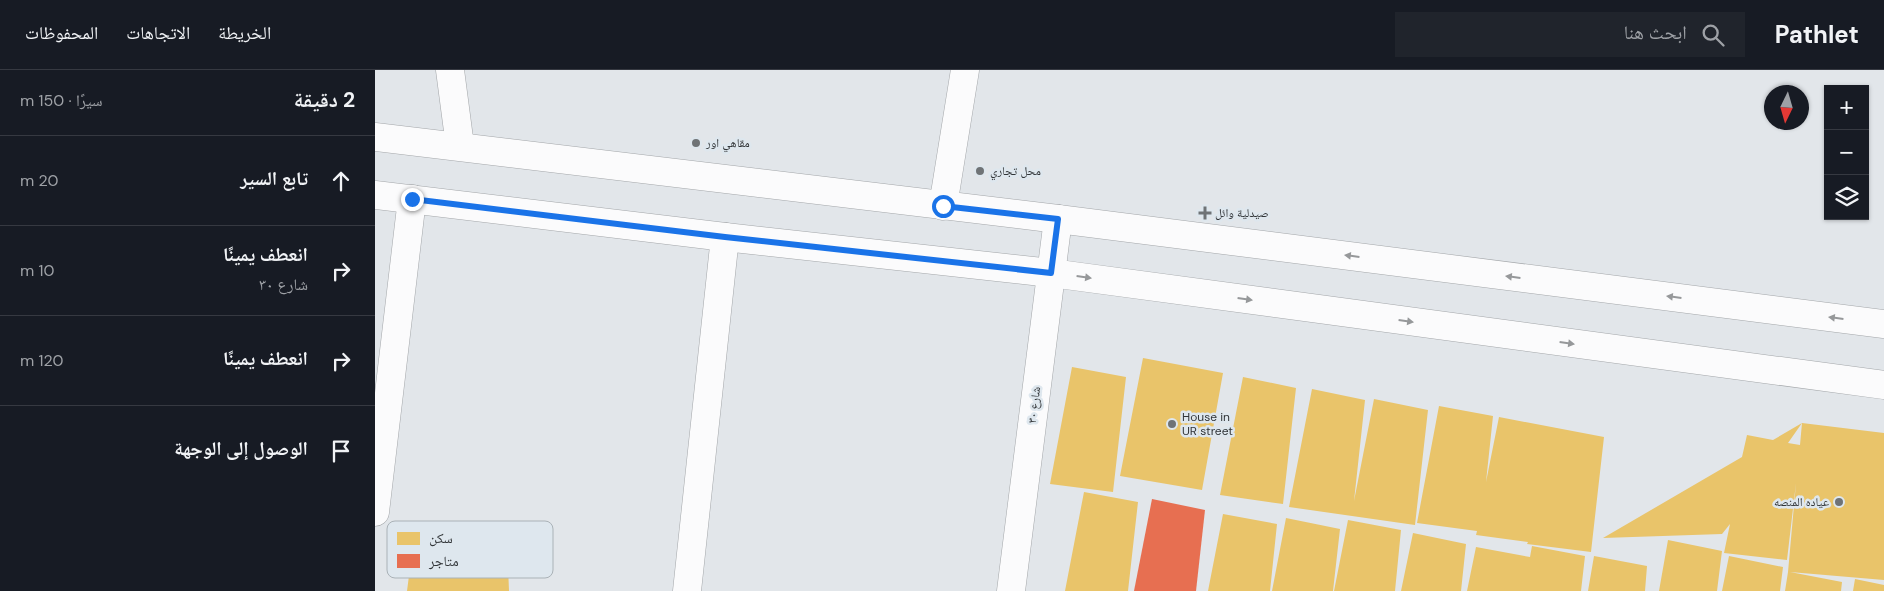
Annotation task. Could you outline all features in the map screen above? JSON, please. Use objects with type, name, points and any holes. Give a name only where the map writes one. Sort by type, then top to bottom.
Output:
[{"type":"street","points":[[450,70],[461,146]]},
{"type":"street","points":[[943,206],[965,70]]},
{"type":"street","points":[[375,137],[1058,219],[1884,324]]},
{"type":"street","points":[[375,195],[725,237],[1051,273],[1884,385]]},
{"type":"street","points":[[375,512],[412,199]]},
{"type":"street","name":"شارع ٣٠","points":[[1011,591],[1058,219]]},
{"type":"street","points":[[687,591],[725,237]]},
{"type":"building: سكن","name":"House in UR street","points":[[1143,358],[1223,373],[1202,490],[1120,476]]},
{"type":"building: سكن","points":[[1072,367],[1126,377],[1113,492],[1050,484]]},
{"type":"building: سكن","name":"House in UR street","points":[[1243,377],[1296,388],[1283,504],[1220,495]]},
{"type":"building: سكن","points":[[1312,389],[1365,400],[1354,501],[1374,399],[1428,410],[1415,525],[1289,507]]},
{"type":"building: سكن","points":[[1439,406],[1493,416],[1486,482],[1499,417],[1604,437],[1591,552],[1527,544],[1528,542],[1476,535],[1477,531],[1417,523]]},
{"type":"building: سكن","points":[[1802,423],[1884,433],[1884,580],[1790,572],[1842,582],[1841,591],[1785,591],[1796,483],[1787,560],[1724,553],[1730,524],[1722,534],[1603,538],[1742,457],[1747,435],[1773,440]],"holes":[[[1802,423],[1800,445],[1788,443]]]},
{"type":"building: سكن","points":[[1084,492],[1138,502],[1128,591],[1065,591]]},
{"type":"building: سكن","points":[[1223,514],[1277,524],[1270,591],[1208,591]]},
{"type":"building: سكن","points":[[1286,518],[1340,529],[1333,591],[1272,591]]},
{"type":"building: سكن","points":[[1348,520],[1401,530],[1395,591],[1334,591]]},
{"type":"building: سكن","points":[[1413,533],[1466,544],[1461,591],[1401,591]]},
{"type":"building: سكن","points":[[1668,540],[1722,551],[1717,591],[1659,591]]},
{"type":"building: سكن","points":[[1532,546],[1585,556],[1581,591],[1467,591],[1476,547],[1530,557]]},
{"type":"building: سكن","points":[[1594,556],[1647,566],[1645,591],[1588,591]]},
{"type":"building: سكن","points":[[1729,556],[1783,567],[1780,591],[1722,591]]},
{"type":"building: سكن","points":[[409,578],[508,578],[509,591],[407,591]]},
{"type":"building: سكن","points":[[1855,579],[1884,585],[1884,591],[1853,591]]},
{"type":"building: متاجر","points":[[1152,499],[1205,510],[1196,591],[1134,591]]},
{"type":"place","name":"مقاهي اور","points":[[696,143]]},
{"type":"place","name":"محل تجاري","points":[[980,171]]},
{"type":"place","name":"صيدلية وائل","points":[[1205,213]]},
{"type":"place","name":"House in UR street","points":[[1172,424]]},
{"type":"place","name":"عياده المنصه","points":[[1839,502]]},
{"type":"route","points":[[412,199],[725,237],[1051,273],[1058,219],[943,206]]}]
